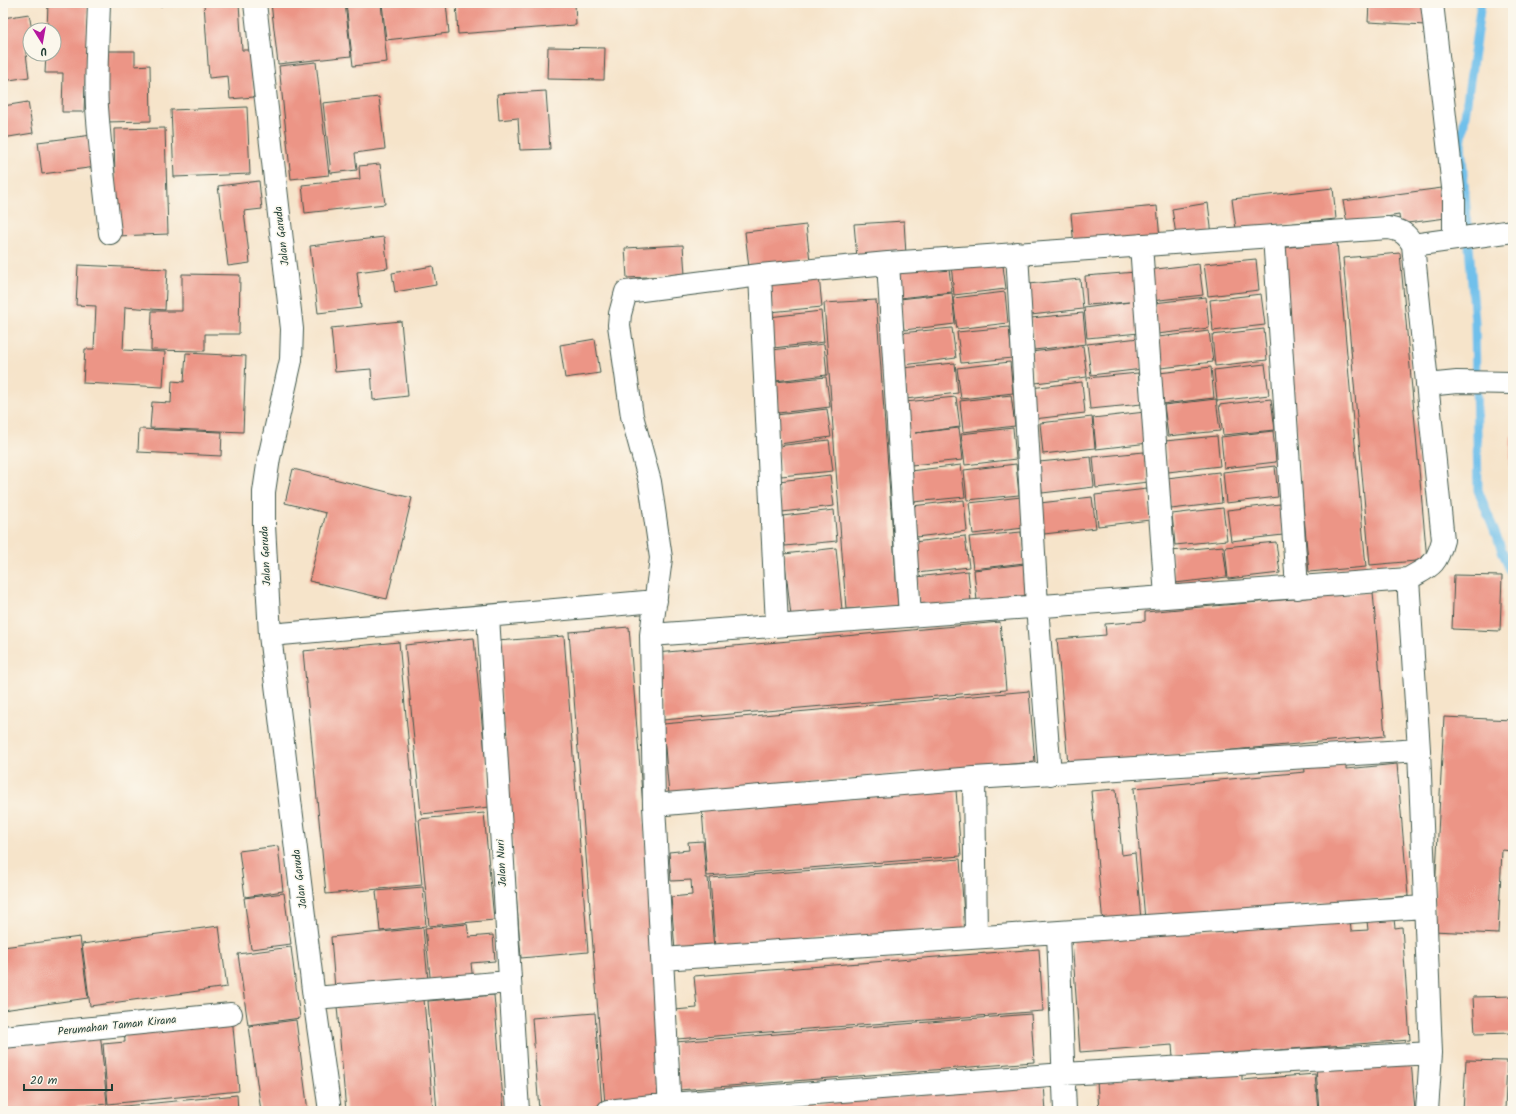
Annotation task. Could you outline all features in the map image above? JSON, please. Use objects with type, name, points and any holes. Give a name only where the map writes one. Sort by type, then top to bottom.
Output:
[{"type":"street","points":[[99,3],[96,63],[97,106],[101,159],[110,233]]},
{"type":"street","name":"Jalan Garuda","points":[[255,3],[292,329],[292,360],[269,458],[264,492],[264,525],[270,635],[314,998],[330,1111]]},
{"type":"street","points":[[1432,3],[1454,196],[1466,237]]},
{"type":"street","points":[[651,635],[1408,579],[1433,564],[1439,555],[1443,540],[1414,245],[1408,236],[1399,230],[1388,228],[888,263],[760,275],[626,292],[620,314],[620,325],[632,416],[650,482],[661,558],[651,635],[654,805],[670,1108]]},
{"type":"street","points":[[1414,245],[1513,231]]},
{"type":"street","points":[[1274,236],[1297,588]]},
{"type":"street","points":[[1141,245],[1166,597]]},
{"type":"street","points":[[1017,253],[1037,606],[1050,774]]},
{"type":"street","points":[[888,263],[910,616]]},
{"type":"street","points":[[760,275],[777,625]]},
{"type":"street","points":[[1427,385],[1457,382],[1507,382]]},
{"type":"street","points":[[1408,579],[1419,750],[1424,907],[1431,1053],[1427,1111]]},
{"type":"street","points":[[270,635],[656,601]]},
{"type":"street","name":"Jalan Nuri","points":[[488,616],[518,1111]]},
{"type":"street","points":[[654,805],[974,778],[1419,750]]},
{"type":"street","points":[[974,778],[976,937]]},
{"type":"street","points":[[662,959],[1424,907]]},
{"type":"street","points":[[1058,933],[1065,1111]]},
{"type":"street","points":[[314,998],[509,982]]},
{"type":"street","name":"Perumahan Taman Kirana","points":[[3,1037],[231,1014]]},
{"type":"street","points":[[608,1111],[670,1108],[1064,1074],[1431,1053]]},
{"type":"building","points":[[48,3],[88,3],[84,112],[62,112],[63,73],[45,73],[46,62],[62,62],[62,22],[47,22]]},
{"type":"building","points":[[162,3],[162,6],[118,4]]},
{"type":"building","points":[[204,3],[239,3],[242,50],[250,50],[254,97],[230,99],[228,76],[209,78]]},
{"type":"building","points":[[271,3],[345,3],[351,56],[278,64]]},
{"type":"building","points":[[346,3],[381,3],[387,62],[353,66]]},
{"type":"building","points":[[382,3],[446,3],[449,33],[386,40]]},
{"type":"building","points":[[456,3],[575,3],[576,25],[458,34]]},
{"type":"building","points":[[1369,3],[1427,3],[1426,25],[1368,22]]},
{"type":"building","points":[[29,14],[30,22],[22,22],[22,62],[27,62],[29,77],[3,81],[3,18]]},
{"type":"building","points":[[548,47],[605,48],[604,80],[547,79]]},
{"type":"building","points":[[103,51],[135,51],[135,66],[150,65],[151,121],[105,122]]},
{"type":"building","points":[[316,62],[329,175],[291,179],[279,66]]},
{"type":"building","points":[[546,91],[550,149],[520,150],[518,118],[499,120],[497,94]]},
{"type":"building","points":[[379,97],[385,149],[355,153],[357,170],[331,173],[323,103]]},
{"type":"building","points":[[28,102],[33,133],[3,138],[3,106]]},
{"type":"building","points":[[247,107],[250,174],[174,177],[171,110]]},
{"type":"building","points":[[165,128],[168,234],[116,236],[114,129]]},
{"type":"building","points":[[92,135],[96,167],[42,174],[38,142]]},
{"type":"building","points":[[380,164],[385,204],[305,213],[302,185],[360,179],[359,166]]},
{"type":"building","points":[[259,181],[262,209],[244,211],[250,263],[228,266],[218,186]]},
{"type":"building","points":[[1333,188],[1336,219],[1236,229],[1232,199]]},
{"type":"building","points":[[1442,188],[1446,218],[1400,224],[1399,215],[1347,223],[1343,201]]},
{"type":"building","points":[[1208,203],[1212,235],[1177,241],[1172,209]]},
{"type":"building","points":[[1157,206],[1160,239],[1074,246],[1071,214]]},
{"type":"building","points":[[904,221],[906,255],[857,258],[854,224]]},
{"type":"building","points":[[806,225],[810,261],[749,268],[745,232]]},
{"type":"building","points":[[384,237],[388,268],[357,272],[361,308],[318,313],[310,246]]},
{"type":"building","points":[[1337,242],[1366,567],[1309,572],[1280,248]]},
{"type":"building","points":[[683,245],[685,275],[627,278],[625,248]]},
{"type":"building","points":[[1400,253],[1427,560],[1370,565],[1343,258]]},
{"type":"building","points":[[1002,258],[1006,289],[954,295],[951,264]]},
{"type":"building","points":[[1256,259],[1259,290],[1208,296],[1204,264]]},
{"type":"building","points":[[948,262],[952,292],[900,298],[897,268]]},
{"type":"building","points":[[1199,264],[1203,295],[1151,301],[1148,270]]},
{"type":"building","points":[[78,265],[167,269],[165,310],[125,307],[123,350],[165,352],[163,387],[83,383],[85,349],[94,349],[96,306],[76,305]]},
{"type":"building","points":[[433,266],[436,285],[395,292],[392,273]]},
{"type":"building","points":[[1136,272],[1139,333],[1087,338],[1084,308],[1130,302],[1087,305],[1085,276]]},
{"type":"building","points":[[182,274],[240,275],[239,334],[205,334],[205,351],[151,350],[152,311],[182,311]]},
{"type":"building","points":[[819,276],[822,307],[770,312],[767,282]]},
{"type":"building","points":[[1080,279],[1083,309],[1031,315],[1028,284]]},
{"type":"building","points":[[1005,292],[1008,323],[957,329],[953,298]]},
{"type":"building","points":[[952,293],[955,324],[904,330],[900,299]]},
{"type":"building","points":[[1261,294],[1265,325],[1213,331],[1210,300]]},
{"type":"building","points":[[1206,297],[1209,328],[1157,334],[1154,303]]},
{"type":"building","points":[[876,300],[898,606],[846,609],[824,303]]},
{"type":"building","points":[[821,311],[824,342],[773,348],[769,317]]},
{"type":"building","points":[[1083,313],[1086,344],[1034,350],[1031,318]]},
{"type":"building","points":[[401,321],[408,396],[373,400],[371,369],[335,372],[331,328]]},
{"type":"building","points":[[1009,327],[1012,358],[961,363],[957,332]]},
{"type":"building","points":[[952,328],[956,358],[904,365],[900,333]]},
{"type":"building","points":[[1264,329],[1267,360],[1215,366],[1212,335]]},
{"type":"building","points":[[1209,331],[1213,362],[1161,368],[1158,337]]},
{"type":"building","points":[[1139,338],[1143,369],[1091,375],[1087,344]]},
{"type":"building","points":[[595,339],[600,373],[565,378],[560,345]]},
{"type":"building","points":[[824,344],[827,375],[775,381],[772,350]]},
{"type":"building","points":[[1083,346],[1087,377],[1035,383],[1031,352]]},
{"type":"building","points":[[186,353],[246,356],[243,432],[150,428],[152,402],[171,403],[172,381],[184,382]]},
{"type":"building","points":[[1010,362],[1013,393],[961,399],[957,368]]},
{"type":"building","points":[[955,363],[958,393],[906,399],[902,368]]},
{"type":"building","points":[[1265,364],[1269,395],[1217,401],[1214,370]]},
{"type":"building","points":[[1211,367],[1214,398],[1162,404],[1159,373]]},
{"type":"building","points":[[1138,373],[1142,404],[1090,409],[1087,378]]},
{"type":"building","points":[[826,377],[830,407],[778,413],[775,382]]},
{"type":"building","points":[[1082,382],[1085,413],[1034,419],[1030,388]]},
{"type":"building","points":[[1011,395],[1015,426],[963,432],[960,401]]},
{"type":"building","points":[[956,397],[960,427],[915,433],[959,428],[963,460],[911,465],[905,402]]},
{"type":"building","points":[[1216,399],[1220,431],[1168,436],[1164,405]]},
{"type":"building","points":[[1271,399],[1275,430],[1223,435],[1219,405]]},
{"type":"building","points":[[827,409],[831,437],[779,444],[776,415]]},
{"type":"building","points":[[1145,412],[1149,443],[1096,449],[1093,418]]},
{"type":"building","points":[[1092,417],[1095,448],[1043,454],[1040,423]]},
{"type":"building","points":[[1013,428],[1016,459],[965,465],[961,434]]},
{"type":"building","points":[[139,429],[222,432],[221,456],[138,452]]},
{"type":"building","points":[[1273,431],[1276,462],[1224,468],[1221,437]]},
{"type":"building","points":[[1217,436],[1220,466],[1168,472],[1165,441]]},
{"type":"building","points":[[1511,436],[1513,436],[1513,468],[1510,468]]},
{"type":"building","points":[[829,440],[833,471],[781,476],[777,446]]},
{"type":"building","points":[[1144,452],[1148,482],[1096,488],[1093,457]]},
{"type":"building","points":[[1091,457],[1094,487],[1042,493],[1039,462]]},
{"type":"building","points":[[1016,464],[1019,495],[967,500],[964,470]]},
{"type":"building","points":[[961,465],[965,497],[913,502],[910,471]]},
{"type":"building","points":[[1275,466],[1278,497],[1226,503],[1223,472]]},
{"type":"building","points":[[293,469],[412,498],[387,599],[309,581],[326,513],[285,503]]},
{"type":"building","points":[[1219,472],[1222,503],[1171,509],[1167,478]]},
{"type":"building","points":[[830,475],[834,506],[782,512],[779,481]]},
{"type":"building","points":[[1147,489],[1150,520],[1098,526],[1095,495]]},
{"type":"building","points":[[1021,497],[1024,528],[973,534],[969,503]]},
{"type":"building","points":[[1092,497],[1096,528],[1044,534],[1040,503]]},
{"type":"building","points":[[964,500],[967,531],[916,537],[912,506]]},
{"type":"building","points":[[1280,504],[1283,535],[1231,541],[1227,510]]},
{"type":"building","points":[[1223,508],[1227,540],[1175,545],[1172,514]]},
{"type":"building","points":[[834,510],[837,541],[785,546],[782,516]]},
{"type":"building","points":[[1021,532],[1024,563],[973,569],[969,537]]},
{"type":"building","points":[[965,536],[969,567],[917,573],[914,542]]},
{"type":"building","points":[[1276,542],[1280,573],[1228,579],[1225,547]]},
{"type":"building","points":[[1223,546],[1227,577],[1175,583],[1171,551]]},
{"type":"building","points":[[836,548],[842,610],[791,616],[784,554]]},
{"type":"building","points":[[1026,564],[1029,595],[977,601],[974,570]]},
{"type":"building","points":[[968,571],[971,602],[919,608],[916,577]]},
{"type":"building","points":[[1454,575],[1502,576],[1500,631],[1452,629]]},
{"type":"building","points":[[1373,592],[1385,736],[1068,765],[1057,639],[1106,635],[1105,624],[1145,621],[1145,612]]},
{"type":"building","points":[[1000,622],[1006,690],[663,720],[656,653]]},
{"type":"building","points":[[629,627],[666,1101],[605,1105],[569,632]]},
{"type":"building","points":[[564,636],[588,952],[521,958],[497,641]]},
{"type":"building","points":[[474,638],[490,807],[421,814],[405,645]]},
{"type":"building","points":[[399,642],[422,885],[326,894],[303,651]]},
{"type":"building","points":[[1029,691],[1035,762],[669,795],[663,724]]},
{"type":"building","points":[[1444,717],[1513,720],[1512,851],[1502,850],[1498,934],[1433,931]]},
{"type":"building","points":[[1346,760],[1346,769],[1397,764],[1408,896],[1145,920],[1134,788],[1305,772],[1304,763]]},
{"type":"building","points":[[1116,789],[1122,855],[1135,853],[1141,920],[1103,924],[1091,791]]},
{"type":"building","points":[[956,790],[961,856],[707,876],[702,810]]},
{"type":"building","points":[[484,813],[494,920],[429,926],[419,819]]},
{"type":"building","points":[[703,841],[714,948],[675,951],[671,897],[692,895],[691,880],[671,881],[669,852],[689,850],[688,842]]},
{"type":"building","points":[[278,846],[283,891],[245,897],[239,851]]},
{"type":"building","points":[[960,859],[965,929],[715,948],[710,878]]},
{"type":"building","points":[[423,887],[426,926],[380,931],[376,891]]},
{"type":"building","points":[[284,893],[291,944],[251,949],[244,898]]},
{"type":"building","points":[[1350,918],[1351,931],[1368,930],[1367,921],[1394,919],[1395,928],[1402,927],[1410,1040],[1173,1058],[1172,1045],[1080,1052],[1072,940]]},
{"type":"building","points":[[467,924],[469,937],[493,935],[495,961],[471,963],[473,982],[431,986],[425,928]]},
{"type":"building","points":[[219,926],[227,987],[90,1006],[82,944]]},
{"type":"building","points":[[423,928],[428,980],[335,989],[331,937]]},
{"type":"building","points":[[80,937],[88,998],[3,1010],[3,947]]},
{"type":"building","points":[[291,947],[300,1018],[248,1025],[238,954]]},
{"type":"building","points":[[1039,949],[1043,1011],[677,1039],[675,1010],[697,1008],[694,976]]},
{"type":"building","points":[[494,995],[504,1111],[437,1111],[428,1001]]},
{"type":"building","points":[[1513,996],[1513,1033],[1475,1034],[1473,997]]},
{"type":"building","points":[[424,999],[433,1111],[346,1111],[337,1006]]},
{"type":"building","points":[[595,1013],[602,1106],[539,1110],[532,1018]]},
{"type":"building","points":[[1031,1014],[1034,1062],[679,1090],[675,1042]]},
{"type":"building","points":[[232,1016],[239,1091],[108,1104],[103,1044],[125,1042],[124,1027]]},
{"type":"building","points":[[296,1020],[308,1111],[261,1111],[249,1026]]},
{"type":"building","points":[[100,1031],[107,1104],[36,1111],[3,1111],[3,1040]]},
{"type":"building","points":[[1411,1060],[1415,1111],[1319,1111],[1316,1068]]},
{"type":"building","points":[[1466,1060],[1507,1061],[1505,1111],[1463,1111]]},
{"type":"building","points":[[1242,1070],[1242,1080],[1315,1074],[1318,1111],[1099,1111],[1097,1081]]},
{"type":"building","points":[[1044,1085],[1046,1111],[804,1111],[804,1104]]},
{"type":"building","points":[[237,1095],[238,1111],[83,1111],[104,1108]]},
{"type":"building","points":[[789,1103],[790,1111],[693,1111]]},
{"type":"waterway","points":[[1481,3],[1461,144],[1475,322],[1478,490],[1513,578]]}]
